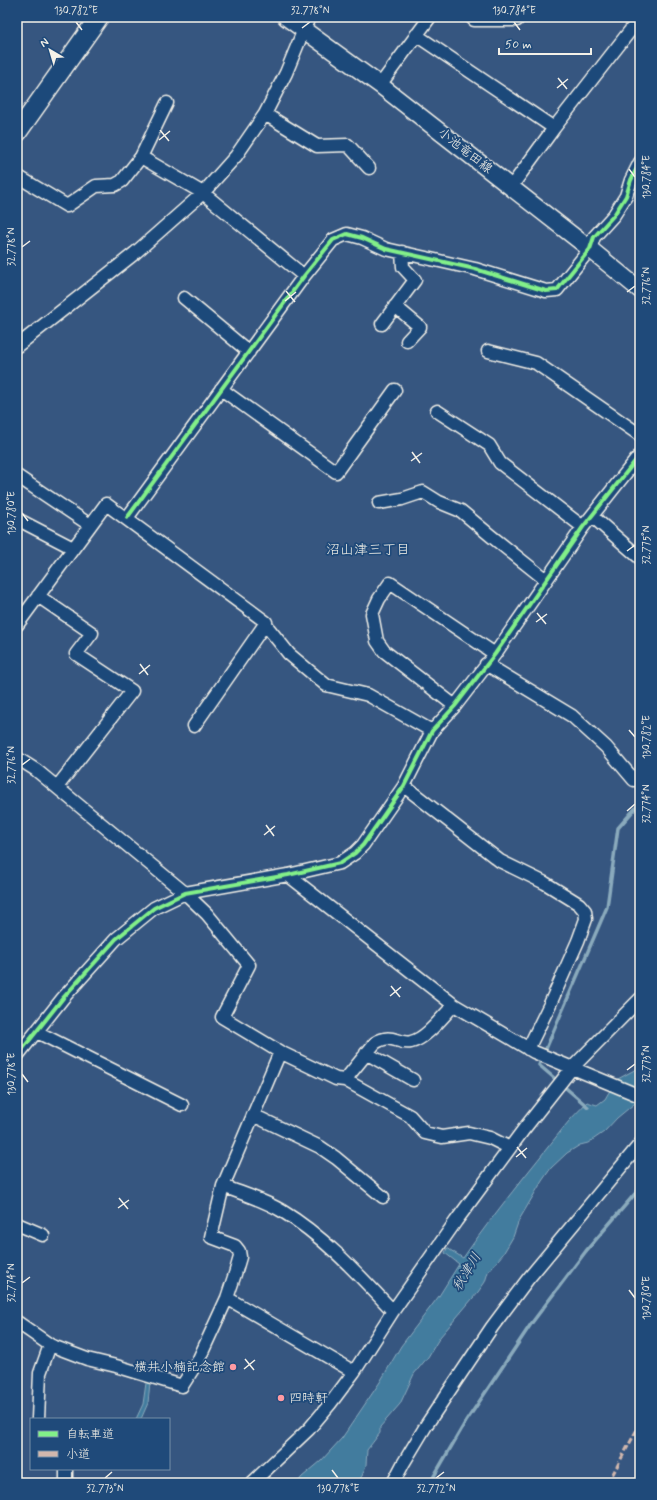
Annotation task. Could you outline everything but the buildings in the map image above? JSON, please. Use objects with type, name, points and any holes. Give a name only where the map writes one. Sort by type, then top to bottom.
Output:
[{"type":"main road","points":[[17,133],[99,17]]},
{"type":"main road","name":"小池竜田線","points":[[286,17],[306,24],[380,85],[590,249],[640,290]]},
{"type":"street","points":[[380,85],[430,17]]},
{"type":"street","points":[[471,17],[474,20],[517,20]]},
{"type":"street","points":[[511,187],[554,128],[640,18]]},
{"type":"street","points":[[17,346],[135,253],[203,193],[236,156],[265,114],[286,73],[306,24]]},
{"type":"street","points":[[416,35],[554,128]]},
{"type":"street","points":[[17,176],[67,206],[96,186],[115,185],[122,181],[141,157],[167,103]]},
{"type":"street","points":[[265,114],[317,146],[348,145],[369,168]]},
{"type":"street","points":[[141,157],[203,193],[304,276]]},
{"type":"street","points":[[127,518],[304,276],[333,240],[347,234],[362,238],[386,249],[475,269],[546,291],[557,290],[590,249],[594,237],[614,215],[626,196],[631,180],[640,162]]},
{"type":"street","points":[[382,324],[415,280],[403,267],[402,252]]},
{"type":"street","points":[[184,298],[249,352]]},
{"type":"street","points":[[395,306],[420,327],[407,341]]},
{"type":"street","points":[[488,351],[536,363],[640,436]]},
{"type":"street","points":[[221,390],[336,472],[395,390]]},
{"type":"street","points":[[437,411],[489,445],[500,463],[583,527]]},
{"type":"street","points":[[17,1056],[63,998],[116,939],[154,908],[185,893],[288,875],[340,863],[355,853],[363,845],[404,786],[432,731],[455,706],[495,654],[583,527],[640,455]]},
{"type":"street","points":[[17,476],[90,525]]},
{"type":"street","points":[[380,503],[402,499],[423,492],[439,502],[462,511],[546,580]]},
{"type":"street","points":[[17,625],[106,504],[266,622],[265,624],[289,654],[326,685],[368,695],[432,731]]},
{"type":"street","points":[[592,516],[640,558]]},
{"type":"street","points":[[17,519],[73,548]]},
{"type":"street","points":[[455,706],[384,650],[377,641],[372,614],[379,599],[390,584],[495,654]]},
{"type":"street","points":[[38,596],[92,633],[76,654],[132,691],[57,787]]},
{"type":"street","points":[[194,726],[265,624]]},
{"type":"street","points":[[486,664],[572,716],[606,747],[634,780]]},
{"type":"street","points":[[17,758],[36,770],[185,893],[207,914],[249,965],[222,1016],[280,1052],[336,1079],[345,1080],[410,1116],[425,1133],[442,1137],[469,1133],[490,1138],[510,1148]]},
{"type":"street","points":[[404,786],[500,861],[545,883],[579,904],[585,911],[586,918],[578,941],[531,1050]]},
{"type":"street","points":[[288,875],[454,1005],[531,1050],[552,1060],[569,1072],[640,1096]]},
{"type":"street","points":[[252,1483],[309,1429],[330,1404],[354,1372],[393,1311],[456,1221],[510,1148],[569,1072],[640,999]]},
{"type":"street","points":[[345,1080],[366,1052],[375,1043],[382,1039],[388,1038],[410,1043],[421,1038],[454,1005]]},
{"type":"street","points":[[37,1032],[182,1105]]},
{"type":"street","points":[[17,1322],[50,1345],[87,1359],[182,1386],[198,1361],[227,1298],[237,1269],[240,1257],[239,1251],[235,1246],[210,1237],[223,1186],[280,1052]]},
{"type":"street","points":[[366,1052],[413,1080]]},
{"type":"street","points":[[253,1115],[320,1147],[336,1158],[383,1197]]},
{"type":"street","points":[[393,1483],[428,1424],[492,1327],[528,1279],[640,1144]]},
{"type":"street","points":[[223,1186],[265,1202],[282,1211],[299,1223],[333,1250],[362,1277],[393,1311]]},
{"type":"street","points":[[17,1224],[43,1235]]},
{"type":"street","points":[[227,1298],[354,1372]]},
{"type":"street","points":[[38,1418],[40,1373],[50,1345]]},
{"type":"street","points":[[66,1470],[66,1483]]},
{"type":"water","name":"秋津川","points":[[640,1067],[640,1099],[617,1118],[604,1132],[588,1143],[580,1145],[567,1153],[551,1168],[519,1220],[513,1237],[503,1254],[488,1272],[485,1282],[440,1337],[428,1357],[414,1374],[400,1404],[380,1427],[380,1433],[367,1450],[366,1465],[362,1476],[357,1483],[297,1483],[321,1461],[342,1438],[380,1382],[401,1346],[439,1296],[459,1264],[445,1253],[447,1248],[463,1258],[500,1208],[572,1118],[587,1102],[597,1105],[605,1099],[616,1080]]},
{"type":"water","points":[[150,1382],[148,1403],[141,1418],[136,1418],[143,1404],[146,1383]]},
{"type":"waterway","points":[[588,1107],[539,1065],[607,907],[618,828],[640,803]]},
{"type":"waterway","points":[[430,1483],[465,1423],[531,1324],[586,1251],[640,1188]]},
{"type":"marked path","points":[[608,1483],[640,1424]]},
{"type":"cycle path","points":[[127,518],[304,276],[333,240],[347,234],[362,238],[386,249],[475,269],[546,291],[557,290],[590,249],[594,237],[614,215],[626,196],[631,180],[640,162]]},
{"type":"cycle path","points":[[17,1056],[63,998],[116,939],[154,908],[185,893],[288,875],[340,863],[355,853],[363,845],[404,786],[432,731],[455,706],[495,654],[583,527],[640,455]]},
{"type":"place","name":"横井小楠記念館","points":[[233,1367]]},
{"type":"place","name":"四時軒","points":[[281,1398]]},
{"type":"district","name":"沼山津三丁目","points":[[368,550]]}]
